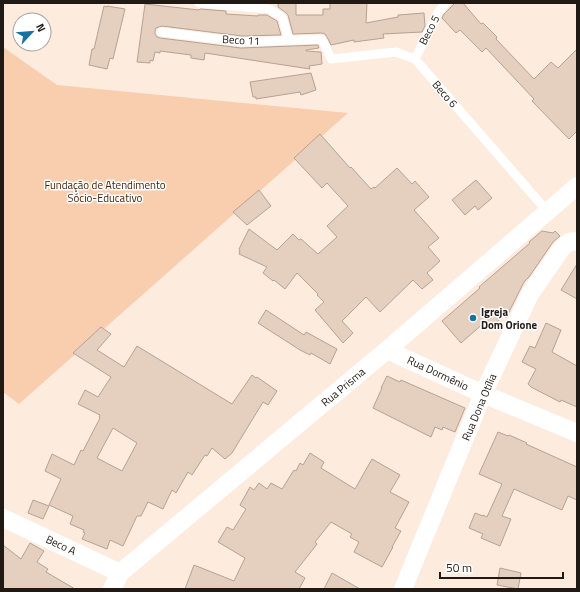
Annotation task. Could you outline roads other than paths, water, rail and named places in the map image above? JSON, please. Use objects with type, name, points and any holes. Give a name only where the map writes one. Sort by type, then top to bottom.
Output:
[{"type":"street","name":"Rua Prisma","points":[[112,589],[120,573],[387,350],[577,186]]},
{"type":"street","name":"Rua Dona Otília","points":[[403,589],[484,394],[530,294],[562,248],[570,242],[577,241]]},
{"type":"street","name":"Rua Dormênio","points":[[387,350],[577,434]]},
{"type":"street","name":"Beco A","points":[[3,518],[120,573]]},
{"type":"lane","points":[[199,3],[269,9],[282,17],[289,40]]},
{"type":"lane","name":"Beco 5","points":[[414,59],[439,11],[446,3]]},
{"type":"lane","name":"Beco 11","points":[[161,32],[242,42],[322,39]]},
{"type":"lane","name":"Beco 6","points":[[322,39],[330,59],[396,52],[414,59],[547,211]]},
{"type":"place","name":"Igreja Dom Orione","points":[[473,318]]},
{"type":"park label","name":"Fundação de Atendimento Sócio-Educativo","points":[[105,191]]}]
